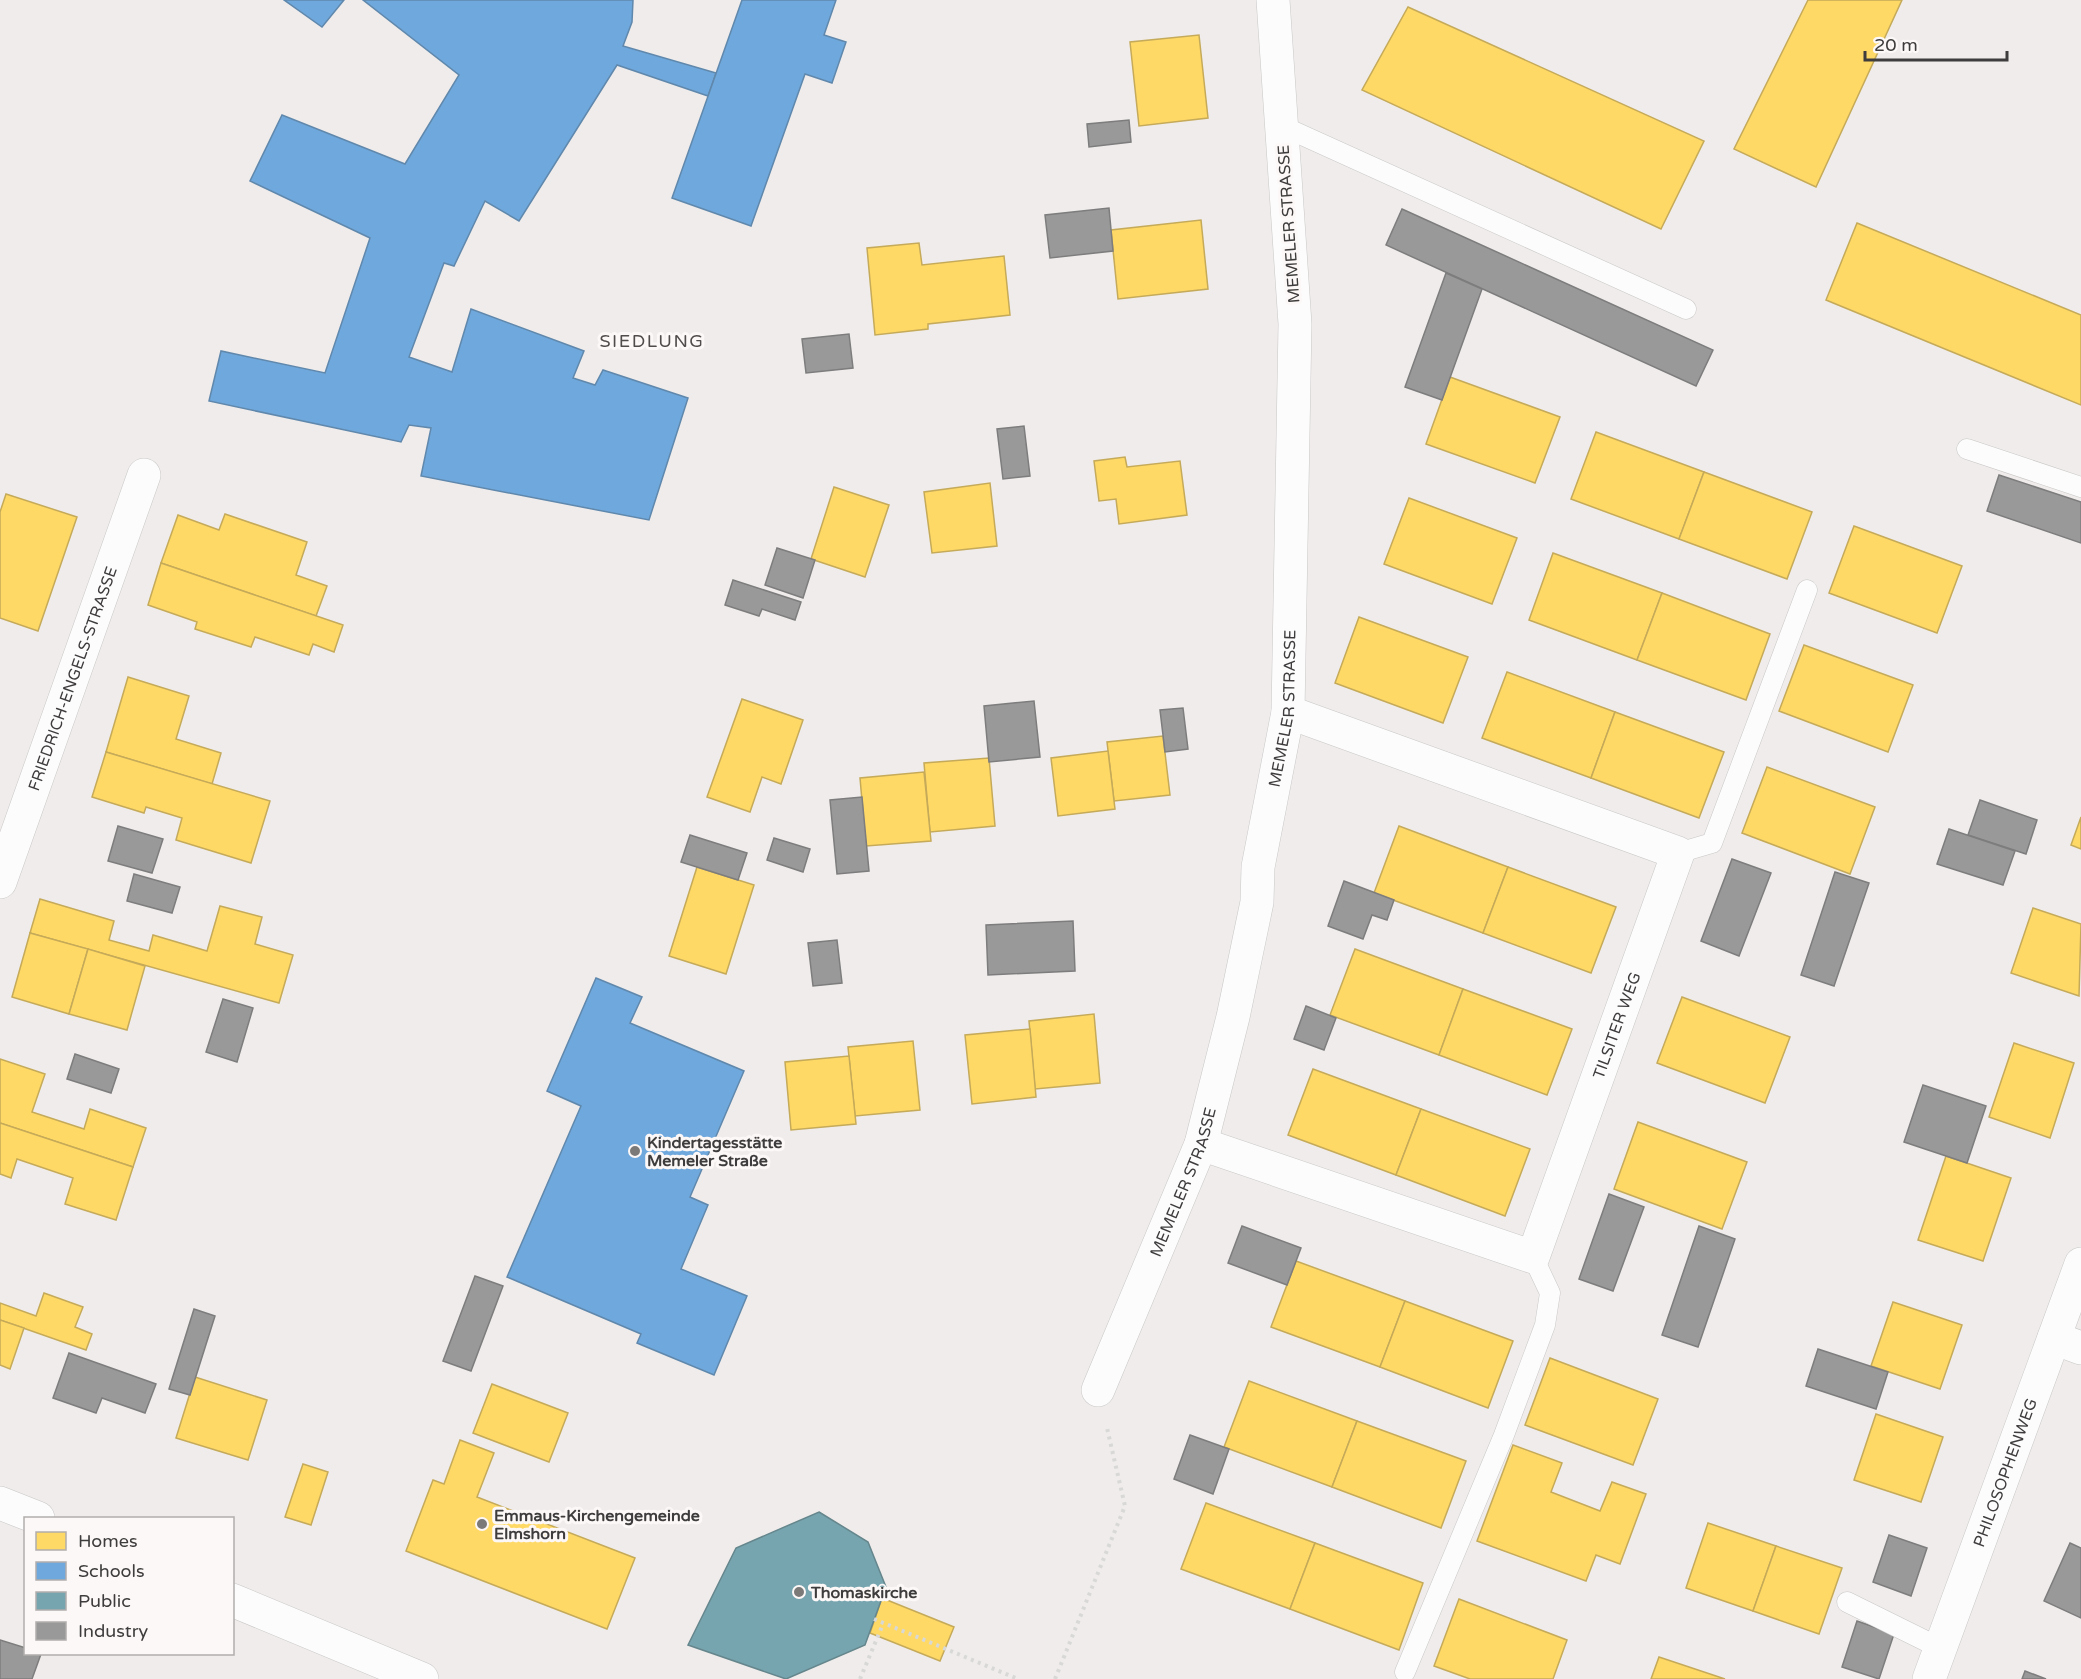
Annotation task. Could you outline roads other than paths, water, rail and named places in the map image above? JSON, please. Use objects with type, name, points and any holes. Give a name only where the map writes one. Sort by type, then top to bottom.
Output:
[{"type":"street","name":"MEMELER STRASSE","points":[[1098,1390],[1201,1144],[1233,1017],[1254,914],[1258,867],[1288,712],[1295,324],[1274,0]]},
{"type":"street","name":"FRIEDRICH-ENGELS-STRASSE","points":[[0,882],[144,475]]},
{"type":"street","points":[[1288,712],[1678,853]]},
{"type":"street","name":"TILSITER WEG","points":[[1533,1257],[1678,853]]},
{"type":"street","points":[[1201,1144],[1533,1257]]},
{"type":"street","name":"PHILOSOPHENWEG","points":[[1929,1679],[2068,1343],[2081,1264]]},
{"type":"street","points":[[0,1503],[35,1517]]},
{"type":"street","points":[[234,1601],[422,1679]]},
{"type":"lane","points":[[1282,126],[1686,309]]},
{"type":"lane","points":[[1967,449],[2081,487]]},
{"type":"lane","points":[[1678,853],[1712,843],[1807,590]]},
{"type":"lane","points":[[1405,1672],[1504,1436],[1545,1325],[1550,1293],[1533,1257]]},
{"type":"lane","points":[[1847,1602],[1940,1648]]},
{"type":"place","name":"Kindertagesstätte Memeler Straße","points":[[635,1151]]},
{"type":"place","name":"Emmaus-Kirchengemeinde Elmshorn","points":[[482,1524]]},
{"type":"place","name":"Thomaskirche","points":[[799,1592]]},
{"type":"district","name":"SIEDLUNG","points":[[652,341]]}]
